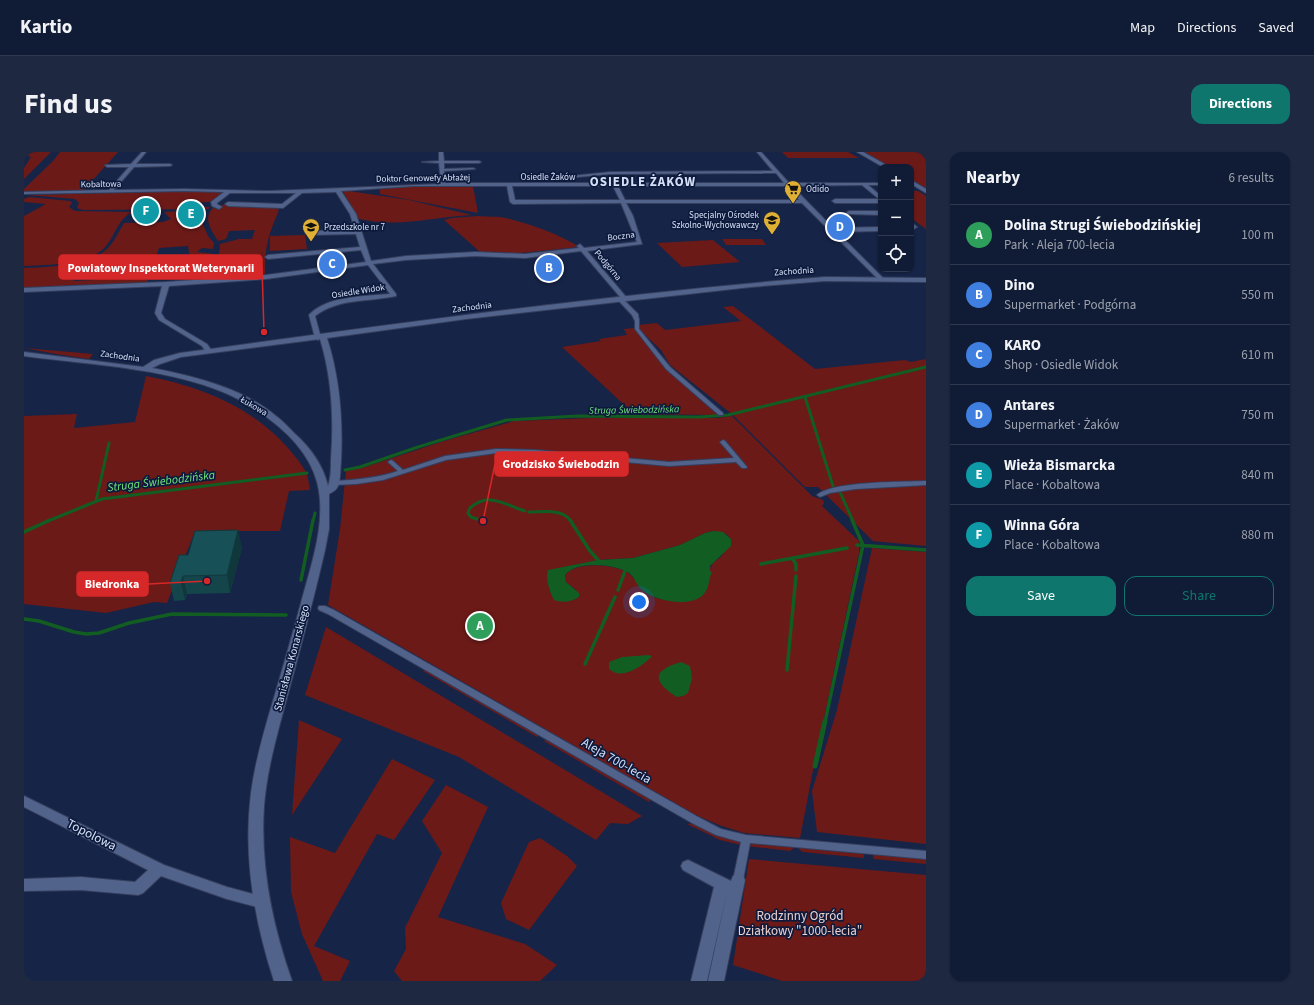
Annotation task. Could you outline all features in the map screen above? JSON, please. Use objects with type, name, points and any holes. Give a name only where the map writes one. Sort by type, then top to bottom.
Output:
[{"type":"street","points":[[110,192],[144,152]]},
{"type":"street","points":[[441,152],[443,185]]},
{"type":"street","points":[[759,152],[803,201],[881,279]]},
{"type":"street","points":[[859,152],[881,164]]},
{"type":"street","points":[[424,162],[479,162]]},
{"type":"street","points":[[107,166],[170,165]]},
{"type":"street","points":[[442,170],[473,169]]},
{"type":"street","name":"Osiedle Żaków","points":[[509,185],[510,183],[610,173],[776,172]]},
{"type":"street","points":[[863,184],[878,197]]},
{"type":"street","name":"Osiedle Żaków","points":[[509,185],[878,184]]},
{"type":"street","points":[[914,184],[926,190]]},
{"type":"street","name":"Doktor Genowefy Abłażej","points":[[269,192],[300,192],[414,185],[509,185]]},
{"type":"street","points":[[509,185],[513,202],[803,201]]},
{"type":"street","points":[[615,185],[623,201]]},
{"type":"street","points":[[824,189],[869,189]]},
{"type":"street","name":"Kobaltowa","points":[[24,194],[178,190],[269,192]]},
{"type":"street","points":[[338,190],[354,214],[363,248],[369,263]]},
{"type":"street","points":[[219,207],[214,204],[214,202],[229,191]]},
{"type":"street","points":[[228,204],[243,203],[283,206],[300,192]]},
{"type":"street","points":[[835,201],[878,200]]},
{"type":"street","name":"Boczna","points":[[583,249],[640,243],[623,201]]},
{"type":"street","points":[[849,213],[878,213]]},
{"type":"street","points":[[309,226],[308,233],[359,232]]},
{"type":"street","points":[[831,230],[878,229]]},
{"type":"street","name":"Podgórna","points":[[577,244],[583,249],[638,317],[637,320]]},
{"type":"street","points":[[268,257],[363,248]]},
{"type":"street","points":[[24,290],[166,284],[266,277],[406,258],[462,255],[497,258],[583,249]]},
{"type":"street","name":"Osiedle Widok","points":[[320,338],[312,315],[315,311],[341,302],[394,295],[369,263]]},
{"type":"street","name":"Zachodnia","points":[[24,354],[145,369],[151,365],[172,357],[208,351],[320,338],[465,317],[794,281],[881,279],[926,280]]},
{"type":"street","points":[[166,284],[158,313],[159,317],[205,345],[208,351]]},
{"type":"street","points":[[637,320],[637,329],[668,368],[721,414]]},
{"type":"street","points":[[320,338],[332,367],[338,410],[337,456],[334,483],[332,488],[325,492]]},
{"type":"street","name":"Łukowa","points":[[145,369],[200,381],[237,396],[260,408],[294,435],[312,458],[318,469],[325,492]]},
{"type":"street","points":[[723,442],[744,467]]},
{"type":"street","points":[[334,483],[373,480],[459,455],[496,451],[530,452],[655,463],[737,460]]},
{"type":"street","points":[[391,462],[402,472]]},
{"type":"street","points":[[820,495],[849,487],[926,483]]},
{"type":"street","name":"Stanisława Konarskiego","points":[[283,981],[267,933],[261,902],[257,869],[256,838],[259,789],[273,723],[322,542],[326,514],[325,492]]},
{"type":"street","name":"Aleja 700-lecia","points":[[322,608],[427,666],[695,820],[719,832],[746,839],[926,855]]},
{"type":"street","name":"Topolowa","points":[[24,801],[159,869],[227,893],[261,902]]},
{"type":"street","points":[[699,981],[746,839]]},
{"type":"street","points":[[688,866],[732,884]]},
{"type":"street","points":[[24,885],[74,884],[120,886],[138,889],[159,869]]},
{"type":"street","points":[[716,981],[732,884]]},
{"type":"green space","points":[[24,152],[51,152],[24,179],[24,168],[31,157],[24,154]]},
{"type":"green space","points":[[60,152],[118,152],[82,192],[24,193],[24,189],[53,161]]},
{"type":"green space","points":[[782,152],[848,152],[859,158],[788,158]]},
{"type":"green space","points":[[864,152],[926,152],[926,189],[914,181],[914,164],[886,164]]},
{"type":"green space","points":[[414,184],[473,186],[478,213],[380,194],[380,187]]},
{"type":"green space","points":[[342,190],[409,200],[472,215],[402,222],[359,219]]},
{"type":"green space","points":[[224,191],[210,202],[184,203],[179,206],[210,207],[208,209],[83,210],[77,208],[79,203],[75,199],[27,195]]},
{"type":"green space","points":[[914,191],[918,191],[926,196],[926,229],[914,220]]},
{"type":"green space","points":[[29,197],[70,201],[72,203],[69,207],[75,211],[132,212],[120,222],[106,246],[90,257],[68,263],[24,266],[24,216],[46,204],[24,202],[24,199]]},
{"type":"green space","points":[[220,205],[263,205],[279,210],[268,241],[265,274],[217,278],[220,244],[239,239],[252,239],[255,230],[229,231],[226,239],[218,241],[209,224],[208,216],[213,208],[221,209]]},
{"type":"green space","points":[[182,211],[178,218],[200,218],[208,236],[214,243],[213,249],[202,248],[197,252],[213,254],[212,258],[190,259],[188,246],[159,248],[149,276],[144,276],[143,280],[148,280],[147,284],[24,289],[24,268],[57,266],[81,262],[92,258],[109,247],[124,223],[163,222],[171,219],[164,212]],"holes":[[[90,269],[93,270],[92,274],[97,276],[94,280],[74,281],[70,272]]]},
{"type":"green space","points":[[478,216],[503,217],[524,223],[561,237],[578,247],[512,254],[480,252],[444,220]]},
{"type":"green space","points":[[305,235],[307,249],[270,251],[270,236]]},
{"type":"green space","points":[[722,239],[762,239],[766,245],[726,245]]},
{"type":"green space","points":[[713,240],[740,262],[682,267],[657,243]]},
{"type":"green space","points":[[733,306],[815,369],[905,360],[911,362],[926,359],[926,546],[873,541],[818,487],[805,487],[733,415],[670,365],[661,350],[639,329],[639,325],[657,323],[665,330],[741,321],[723,307]]},
{"type":"green space","points":[[634,328],[666,369],[719,415],[634,414],[562,347],[627,335],[624,329]]},
{"type":"green space","points":[[24,348],[93,354],[89,359]]},
{"type":"green space","points":[[146,376],[166,380],[204,392],[241,409],[258,420],[288,448],[300,462],[306,472],[310,490],[289,491],[280,531],[195,531],[167,603],[154,602],[106,613],[24,604],[24,416],[77,414],[74,428],[135,422]]},
{"type":"green space","points":[[732,416],[812,496],[823,500],[824,503],[822,506],[859,541],[859,553],[800,838],[744,833],[719,825],[696,815],[328,605],[340,529],[346,471],[362,468],[444,441],[514,421],[592,418],[717,418]],"holes":[[[714,531],[726,534],[731,539],[723,554],[711,565],[710,571],[684,601],[680,602],[653,597],[641,589],[631,575],[625,571],[598,565],[578,567],[565,575],[566,582],[576,590],[579,597],[574,600],[558,600],[554,597],[549,588],[549,579],[552,570],[598,560],[633,558],[680,545],[705,533]]]},
{"type":"green space","points":[[872,548],[926,552],[926,844],[817,832],[812,791],[837,710]]},
{"type":"green space","points":[[326,627],[642,816],[628,824],[610,823],[596,840],[459,757],[305,695]]},
{"type":"green space","points":[[427,668],[541,733],[537,737],[423,671]]},
{"type":"green space","points":[[299,720],[342,739],[292,815]]},
{"type":"green space","points":[[548,738],[652,798],[649,802],[544,741]]},
{"type":"green space","points":[[392,759],[435,780],[394,840],[377,834],[314,946],[350,961],[340,981],[323,981],[302,934],[291,892],[290,837],[335,853]]},
{"type":"green space","points":[[446,785],[488,807],[438,917],[525,944],[557,965],[540,981],[402,981],[394,971],[406,949],[405,928],[442,853],[422,821]]},
{"type":"green space","points":[[696,823],[740,841],[741,845],[720,840],[687,824]]},
{"type":"green space","points":[[540,838],[567,856],[577,866],[529,930],[506,919],[501,903],[529,842]]},
{"type":"green space","points":[[748,843],[793,846],[794,848],[790,851],[746,846]]},
{"type":"green space","points":[[798,846],[863,852],[864,858],[803,852]]},
{"type":"green space","points":[[872,853],[926,858],[926,864],[874,859]]},
{"type":"green space","name":"Rodzinny Ogród Działkowy \"1000-lecia\"","points":[[749,859],[926,875],[926,981],[782,981],[733,965]]},
{"type":"shaded area","points":[[714,531],[723,532],[731,539],[731,546],[710,566],[710,571],[712,572],[707,590],[697,599],[681,602],[663,600],[642,590],[629,573],[615,567],[596,565],[578,567],[570,570],[565,575],[566,582],[579,593],[579,597],[576,599],[567,602],[554,600],[548,585],[548,570],[598,560],[633,558],[680,545],[705,533]]},
{"type":"shaded area","points":[[649,655],[652,657],[630,672],[619,673],[609,669],[609,662],[622,657]]},
{"type":"shaded area","points":[[681,662],[690,666],[692,678],[688,693],[677,697],[662,685],[659,677],[663,670]]},
{"type":"building","points":[[551,257],[561,271],[546,272],[537,258]]},
{"type":"building","points":[[238,530],[227,575],[183,576],[181,582],[170,583],[179,555],[188,555],[195,531]]},
{"type":"waterway","name":"Struga Świebodzińska","points":[[345,470],[360,467],[418,447],[507,420],[577,416],[699,417],[728,415],[926,367]]},
{"type":"waterway","points":[[805,397],[833,486]]},
{"type":"waterway","points":[[96,501],[109,443]]},
{"type":"waterway","name":"Struga Świebodzińska","points":[[48,521],[102,499],[307,473]]},
{"type":"waterway","points":[[840,492],[853,521]]},
{"type":"waterway","points":[[470,508],[484,500],[491,500],[525,511]]},
{"type":"waterway","points":[[469,510],[468,513],[471,517],[477,519]]},
{"type":"waterway","points":[[529,512],[557,512],[563,514],[570,520]]},
{"type":"waterway","points":[[313,521],[315,513]]},
{"type":"waterway","name":"Struga Świebodzińska","points":[[24,532],[50,520]]},
{"type":"waterway","points":[[301,580],[313,520]]},
{"type":"waterway","points":[[570,520],[590,551]]},
{"type":"waterway","points":[[852,520],[863,545]]},
{"type":"waterway","points":[[857,545],[863,545]]},
{"type":"waterway","points":[[825,722],[863,545]]},
{"type":"waterway","points":[[863,545],[926,550]]},
{"type":"waterway","points":[[792,558],[847,548]]},
{"type":"waterway","points":[[591,552],[598,560]]},
{"type":"waterway","points":[[761,564],[792,558]]},
{"type":"waterway","points":[[792,558],[796,564],[796,570]]},
{"type":"waterway","points":[[618,590],[625,571]]},
{"type":"waterway","points":[[787,670],[796,576]]},
{"type":"waterway","points":[[585,664],[615,597]]},
{"type":"waterway","points":[[24,619],[39,621],[74,632],[86,634],[99,633],[129,623],[172,614],[286,615]]},
{"type":"waterway","points":[[815,766],[825,721]]},
{"type":"place","name":"Odido","points":[[793,204]]},
{"type":"place","name":"Winna Góra","points":[[146,211]]},
{"type":"place","name":"Wieża Bismarcka","points":[[191,214]]},
{"type":"place","name":"Antares","points":[[840,227]]},
{"type":"place","name":"Specjalny Ośrodek Szkolno-Wychowawczy","points":[[772,235]]},
{"type":"place","name":"Przedszkole nr 7","points":[[311,242]]},
{"type":"place","name":"KARO","points":[[332,264]]},
{"type":"place","name":"Dino","points":[[549,268]]},
{"type":"place","name":"Powiatowy Inspektorat Weterynarii","points":[[264,332]]},
{"type":"place","name":"Grodzisko Świebodzin","points":[[483,521]]},
{"type":"place","name":"Biedronka","points":[[207,581]]},
{"type":"place","name":"Dolina Strugi Świebodzińskiej","points":[[480,626]]},
{"type":"district","name":"OSIEDLE ŻAKÓW","points":[[643,181]]}]
